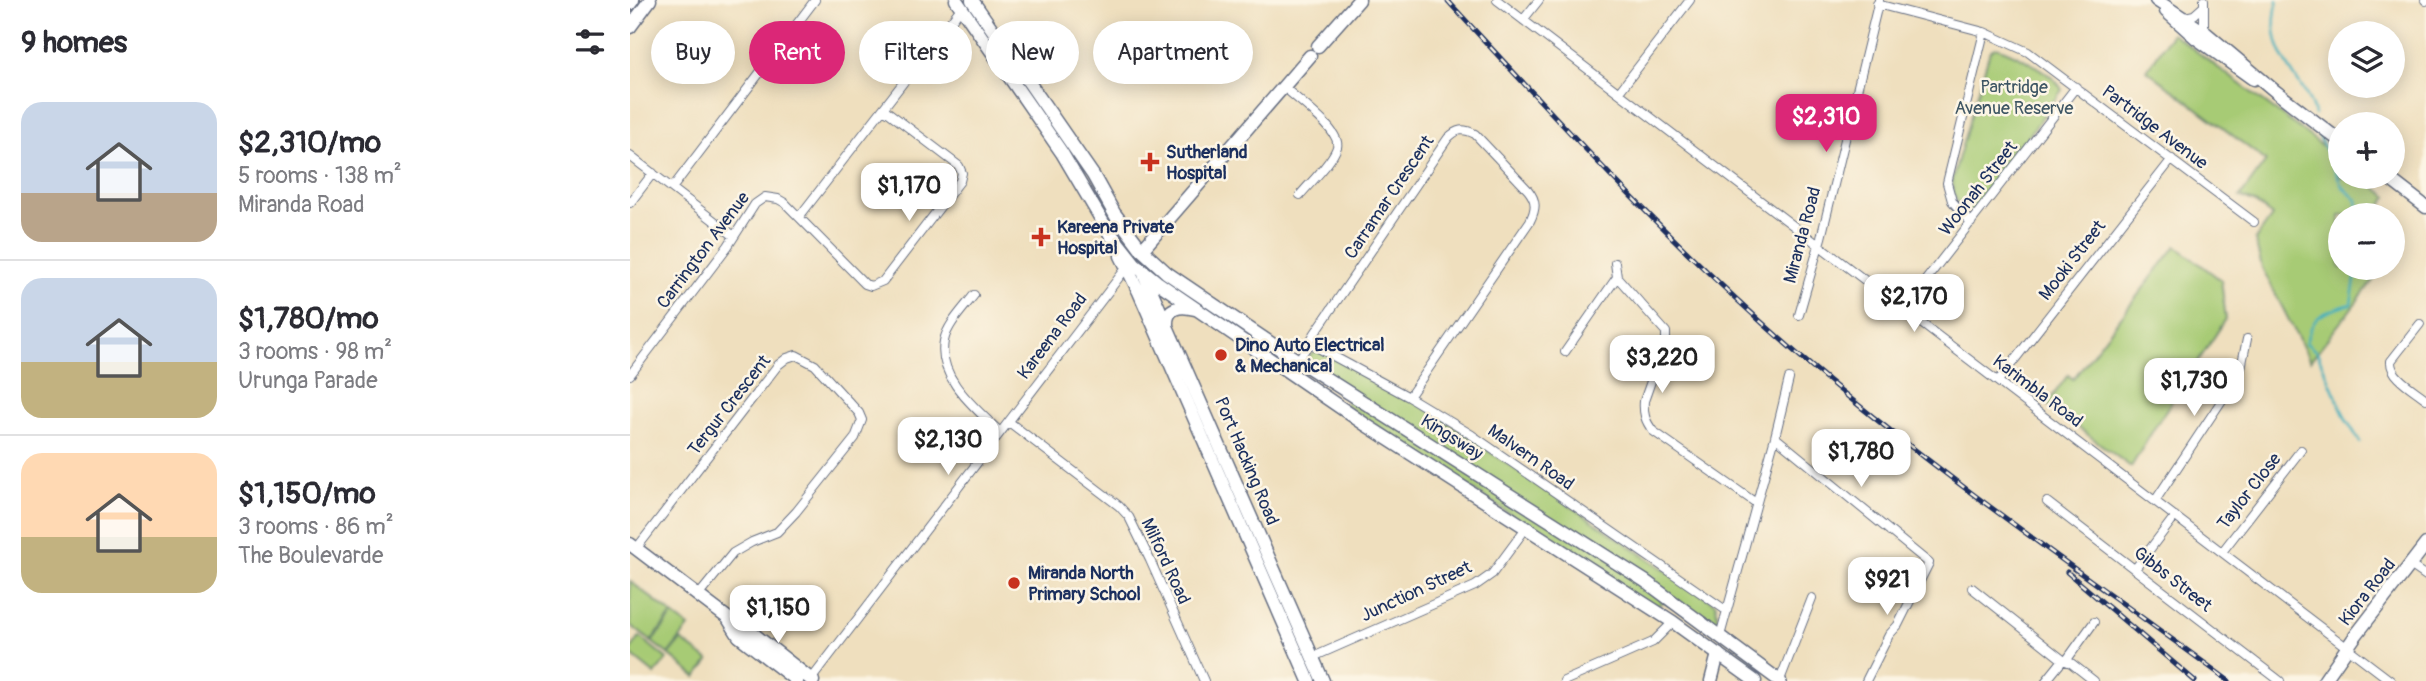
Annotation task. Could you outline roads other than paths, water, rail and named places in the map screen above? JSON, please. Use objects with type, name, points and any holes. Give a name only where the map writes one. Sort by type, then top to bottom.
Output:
[{"type":"main road","points":[[630,26],[650,0]]},
{"type":"main road","name":"Kareena Road","points":[[1134,259],[1359,0]]},
{"type":"main road","points":[[2156,0],[2185,17],[2275,92],[2328,131]]},
{"type":"main road","points":[[2156,0],[2179,25],[2237,69],[2275,92]]},
{"type":"main road","name":"Kingsway","points":[[964,2],[1086,165],[1115,214],[1134,259]]},
{"type":"main road","name":"Kingsway","points":[[964,2],[1062,153],[1108,230],[1134,259],[1167,273],[1298,361],[1645,580],[1780,681]]},
{"type":"main road","points":[[2403,189],[2426,207]]},
{"type":"main road","name":"Port Hacking Road","points":[[1134,259],[1143,271],[1167,325],[1307,660],[1309,681]]},
{"type":"main road","name":"Port Hacking Road","points":[[1134,259],[1307,660],[1323,681]]},
{"type":"main road","name":"Kingsway","points":[[1143,271],[1290,374],[1673,622],[1755,681]]},
{"type":"main road","points":[[1167,325],[1167,316],[1175,307],[1201,312]]},
{"type":"main road","points":[[1290,374],[1298,361]]},
{"type":"main road","name":"Kiora Road","points":[[2318,681],[2426,544]]},
{"type":"main road","points":[[633,546],[729,620],[746,628],[811,680]]},
{"type":"main road","points":[[729,620],[739,636],[797,681]]},
{"type":"main road","points":[[1711,681],[1720,636]]},
{"type":"main road","name":"Kiora Road","points":[[2324,681],[2337,660]]},
{"type":"street","points":[[673,187],[815,0]]},
{"type":"street","name":"Karimbla Road","points":[[1497,0],[1905,308],[2391,681]]},
{"type":"street","points":[[1523,20],[1538,0]]},
{"type":"street","points":[[1619,92],[1690,0]]},
{"type":"street","points":[[884,109],[959,166],[962,173],[960,180],[883,281],[871,286],[865,284],[799,216],[964,2]]},
{"type":"street","name":"Partridge Avenue","points":[[1878,2],[1984,32],[2028,52],[2254,222]]},
{"type":"street","name":"Miranda Road","points":[[1799,315],[1878,2]]},
{"type":"street","points":[[2185,17],[2194,15],[2204,3]]},
{"type":"street","points":[[2204,3],[2207,34]]},
{"type":"street","points":[[1971,223],[1952,201],[1947,180],[1984,32]]},
{"type":"street","points":[[1283,87],[1329,128],[1338,140],[1332,156],[1300,195]]},
{"type":"street","name":"Woonah Street","points":[[1905,308],[2076,87]]},
{"type":"street","name":"Carramar Crescent","points":[[1298,361],[1448,138],[1456,131],[1466,130],[1475,134],[1528,190],[1536,205],[1530,221],[1409,397]]},
{"type":"street","points":[[630,156],[734,236]]},
{"type":"street","name":"Mooki Street","points":[[1998,381],[2172,159]]},
{"type":"street","points":[[630,203],[653,173]]},
{"type":"street","name":"Carrington Avenue","points":[[630,375],[755,204],[765,197],[778,199],[799,216]]},
{"type":"street","name":"Kareena Road","points":[[811,680],[1134,259]]},
{"type":"street","points":[[1615,263],[1617,277],[1666,332],[1666,339],[1644,401],[1646,422],[1653,430],[1756,503]]},
{"type":"street","points":[[1565,352],[1617,277]]},
{"type":"street","points":[[974,295],[944,341],[945,362],[954,382],[1000,432]]},
{"type":"street","points":[[2420,324],[2391,361],[2391,366],[2397,376],[2426,399]]},
{"type":"street","points":[[2155,501],[2240,373],[2247,340]]},
{"type":"street","name":"Malvern Road","points":[[1310,343],[1472,435],[1727,611]]},
{"type":"street","name":"Tergur Crescent","points":[[633,546],[778,365],[796,355],[815,365],[859,412],[862,420],[855,438],[777,532],[733,553],[698,596]]},
{"type":"street","points":[[1720,636],[1775,437],[1788,379]]},
{"type":"street","name":"Milford Road","points":[[1009,422],[1119,506],[1129,517],[1204,681]]},
{"type":"street","points":[[1775,437],[1929,563],[1866,681]]},
{"type":"street","name":"Taylor Close","points":[[2222,552],[2301,450]]},
{"type":"street","name":"Gibbs Street","points":[[2047,502],[2280,681]]},
{"type":"street","points":[[2135,569],[2175,516]]},
{"type":"street","name":"Junction Street","points":[[1307,660],[1475,586],[1492,574],[1526,528]]},
{"type":"street","points":[[2410,565],[2426,576]]},
{"type":"street","points":[[1972,588],[2094,681]]},
{"type":"street","points":[[1780,681],[1812,598]]},
{"type":"street","points":[[1564,681],[1653,642],[1673,622]]},
{"type":"street","points":[[2046,681],[2094,622]]},
{"type":"waterway","points":[[2278,0],[2275,13],[2278,46],[2309,100],[2314,115]]},
{"type":"waterway","points":[[2316,129],[2342,186],[2357,203]]},
{"type":"waterway","points":[[2355,280],[2351,304],[2316,320],[2306,343],[2317,352],[2346,419],[2360,442]]},
{"type":"railway","points":[[1447,0],[1631,196],[1727,291],[1777,336],[1876,420],[2026,534],[2229,681]]},
{"type":"railway","points":[[2067,572],[2195,681]]},
{"type":"place","name":"Sutherland Hospital","points":[[1150,162]]},
{"type":"place","name":"Kareena Private Hospital","points":[[1041,237]]},
{"type":"place","name":"Dino Auto Electrical & Mechanical","points":[[1221,355]]},
{"type":"place","name":"Miranda North Primary School","points":[[1014,583]]},
{"type":"park label","name":"Partridge Avenue Reserve","points":[[2014,98]]}]
